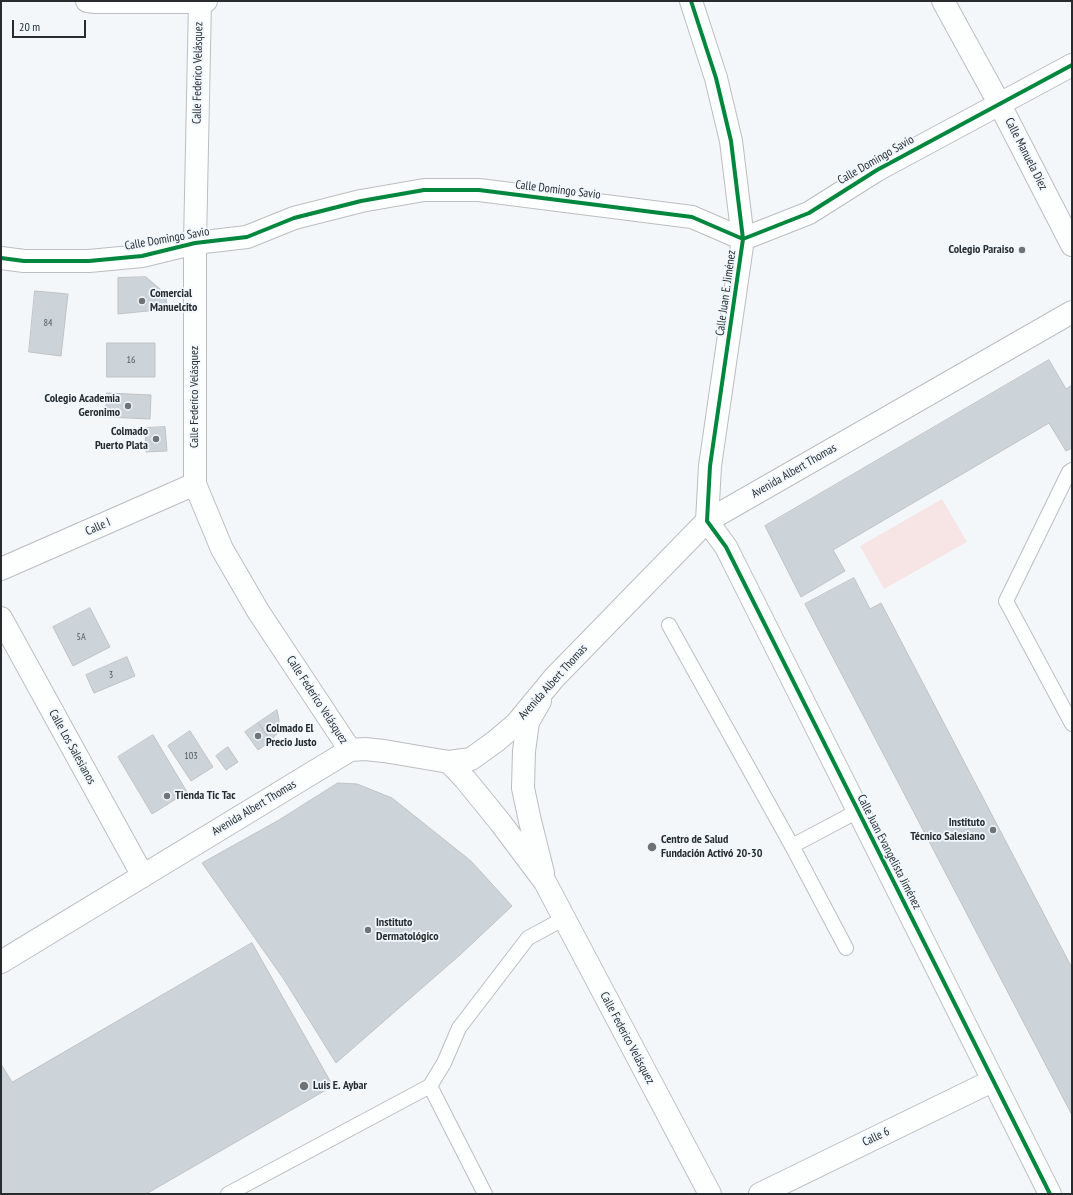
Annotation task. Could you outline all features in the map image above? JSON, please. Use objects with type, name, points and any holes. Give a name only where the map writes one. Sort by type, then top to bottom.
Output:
[{"type":"street","points":[[88,1],[202,1]]},
{"type":"street","name":"Calle Federico Velásquez","points":[[202,1],[195,243],[195,484],[222,549],[255,605],[350,750]]},
{"type":"street","name":"Calle Juan E. Jiménez","points":[[691,1],[716,78],[731,141],[743,239],[710,466],[707,521]]},
{"type":"street","name":"Calle Manuela Díez","points":[[943,1],[999,103],[1072,245]]},
{"type":"street","name":"Calle Domingo Savio","points":[[1,258],[24,262],[89,261],[142,256],[195,243],[247,237],[294,218],[361,201],[424,190],[479,190],[692,217],[743,239],[809,213],[877,170],[1072,65]]},
{"type":"street","name":"Avenida Albert Thomas","points":[[1,962],[350,750],[378,750],[448,762],[471,759],[516,724],[554,678],[707,521],[1072,312]]},
{"type":"street","name":"Calle I","points":[[1,570],[195,484]]},
{"type":"street","name":"Calle Juan Evangelista Jiménez","points":[[707,521],[726,547],[1050,1194]]},
{"type":"street","name":"Calle Los Salesianos","points":[[1,618],[143,876]]},
{"type":"street","name":"Calle Federico Velásquez","points":[[545,882],[530,821],[524,788],[524,751],[528,722],[554,678]]},
{"type":"street","name":"Calle Federico Velásquez","points":[[448,762],[475,791],[545,882],[710,1194]]},
{"type":"street","name":"Calle 6","points":[[760,1194],[992,1080]]},
{"type":"lane","points":[[1072,470],[1069,472],[1006,601],[1072,724]]},
{"type":"lane","points":[[669,625],[792,846],[846,948]]},
{"type":"lane","points":[[792,846],[858,811]]},
{"type":"lane","points":[[228,1194],[430,1086],[444,1063],[458,1028],[528,938],[564,918]]},
{"type":"lane","points":[[430,1086],[484,1194]]},
{"type":"shaded area","points":[[942,499],[967,542],[884,589],[860,546]]},
{"type":"building","name":"Comercial Manuelcito","points":[[146,277],[166,294],[167,309],[118,314],[118,278]]},
{"type":"building","points":[[35,291],[68,294],[61,356],[29,352]]},
{"type":"building","points":[[107,343],[155,343],[155,377],[107,377]]},
{"type":"building","points":[[1049,360],[1066,389],[1072,385],[1072,448],[1066,451],[1049,423],[833,550],[845,571],[801,597],[765,526]]},
{"type":"building","name":"Colegio Academia Geronimo","points":[[107,393],[151,395],[150,419],[106,417]]},
{"type":"building","name":"Colmado Puerto Plata","points":[[165,427],[167,451],[146,452],[145,428]]},
{"type":"building","points":[[854,578],[870,609],[881,603],[1072,968],[1072,1115],[805,604]]},
{"type":"building","points":[[90,608],[110,647],[73,666],[53,627]]},
{"type":"building","points":[[127,657],[135,676],[94,693],[86,675]]},
{"type":"building","points":[[277,710],[279,720],[278,732],[271,741],[258,723]]},
{"type":"building","name":"Colmado El Precio Justo","points":[[258,723],[271,741],[258,750],[245,732]]},
{"type":"building","points":[[190,731],[213,767],[191,781],[168,746]]},
{"type":"building","points":[[153,735],[187,792],[152,814],[118,757]]},
{"type":"building","points":[[228,747],[238,762],[226,770],[216,756]]},
{"type":"building","name":"Instituto Dermatológico","points":[[338,783],[357,784],[392,798],[471,861],[512,906],[461,954],[336,1063],[283,978],[202,863],[279,820]]},
{"type":"building","points":[[252,943],[333,1086],[146,1194],[1,1194],[1,1064],[12,1082]]},
{"type":"cycle path","points":[[691,1],[716,78],[731,141],[743,239],[710,466],[707,521],[726,547],[1050,1194]]},
{"type":"cycle path","points":[[1,258],[24,261],[89,261],[142,256],[195,243],[247,237],[294,218],[361,201],[424,190],[479,190],[692,217],[743,239],[809,213],[877,170],[1072,65]]},
{"type":"place","name":"Colegio Paraiso","points":[[1022,250]]},
{"type":"place","name":"Comercial Manuelcito","points":[[142,301]]},
{"type":"place","name":"Colegio Academia Geronimo","points":[[128,406]]},
{"type":"place","name":"Colmado Puerto Plata","points":[[156,439]]},
{"type":"place","name":"Colmado El Precio Justo","points":[[258,736]]},
{"type":"place","name":"Tienda Tic Tac","points":[[167,796]]},
{"type":"place","name":"Instituto Técnico Salesiano","points":[[993,830]]},
{"type":"place","name":"Centro de Salud Fundación Activó 20-30","points":[[652,847]]},
{"type":"place","name":"Instituto Dermatológico","points":[[368,930]]},
{"type":"place","name":"Luis E. Aybar","points":[[304,1086]]}]
